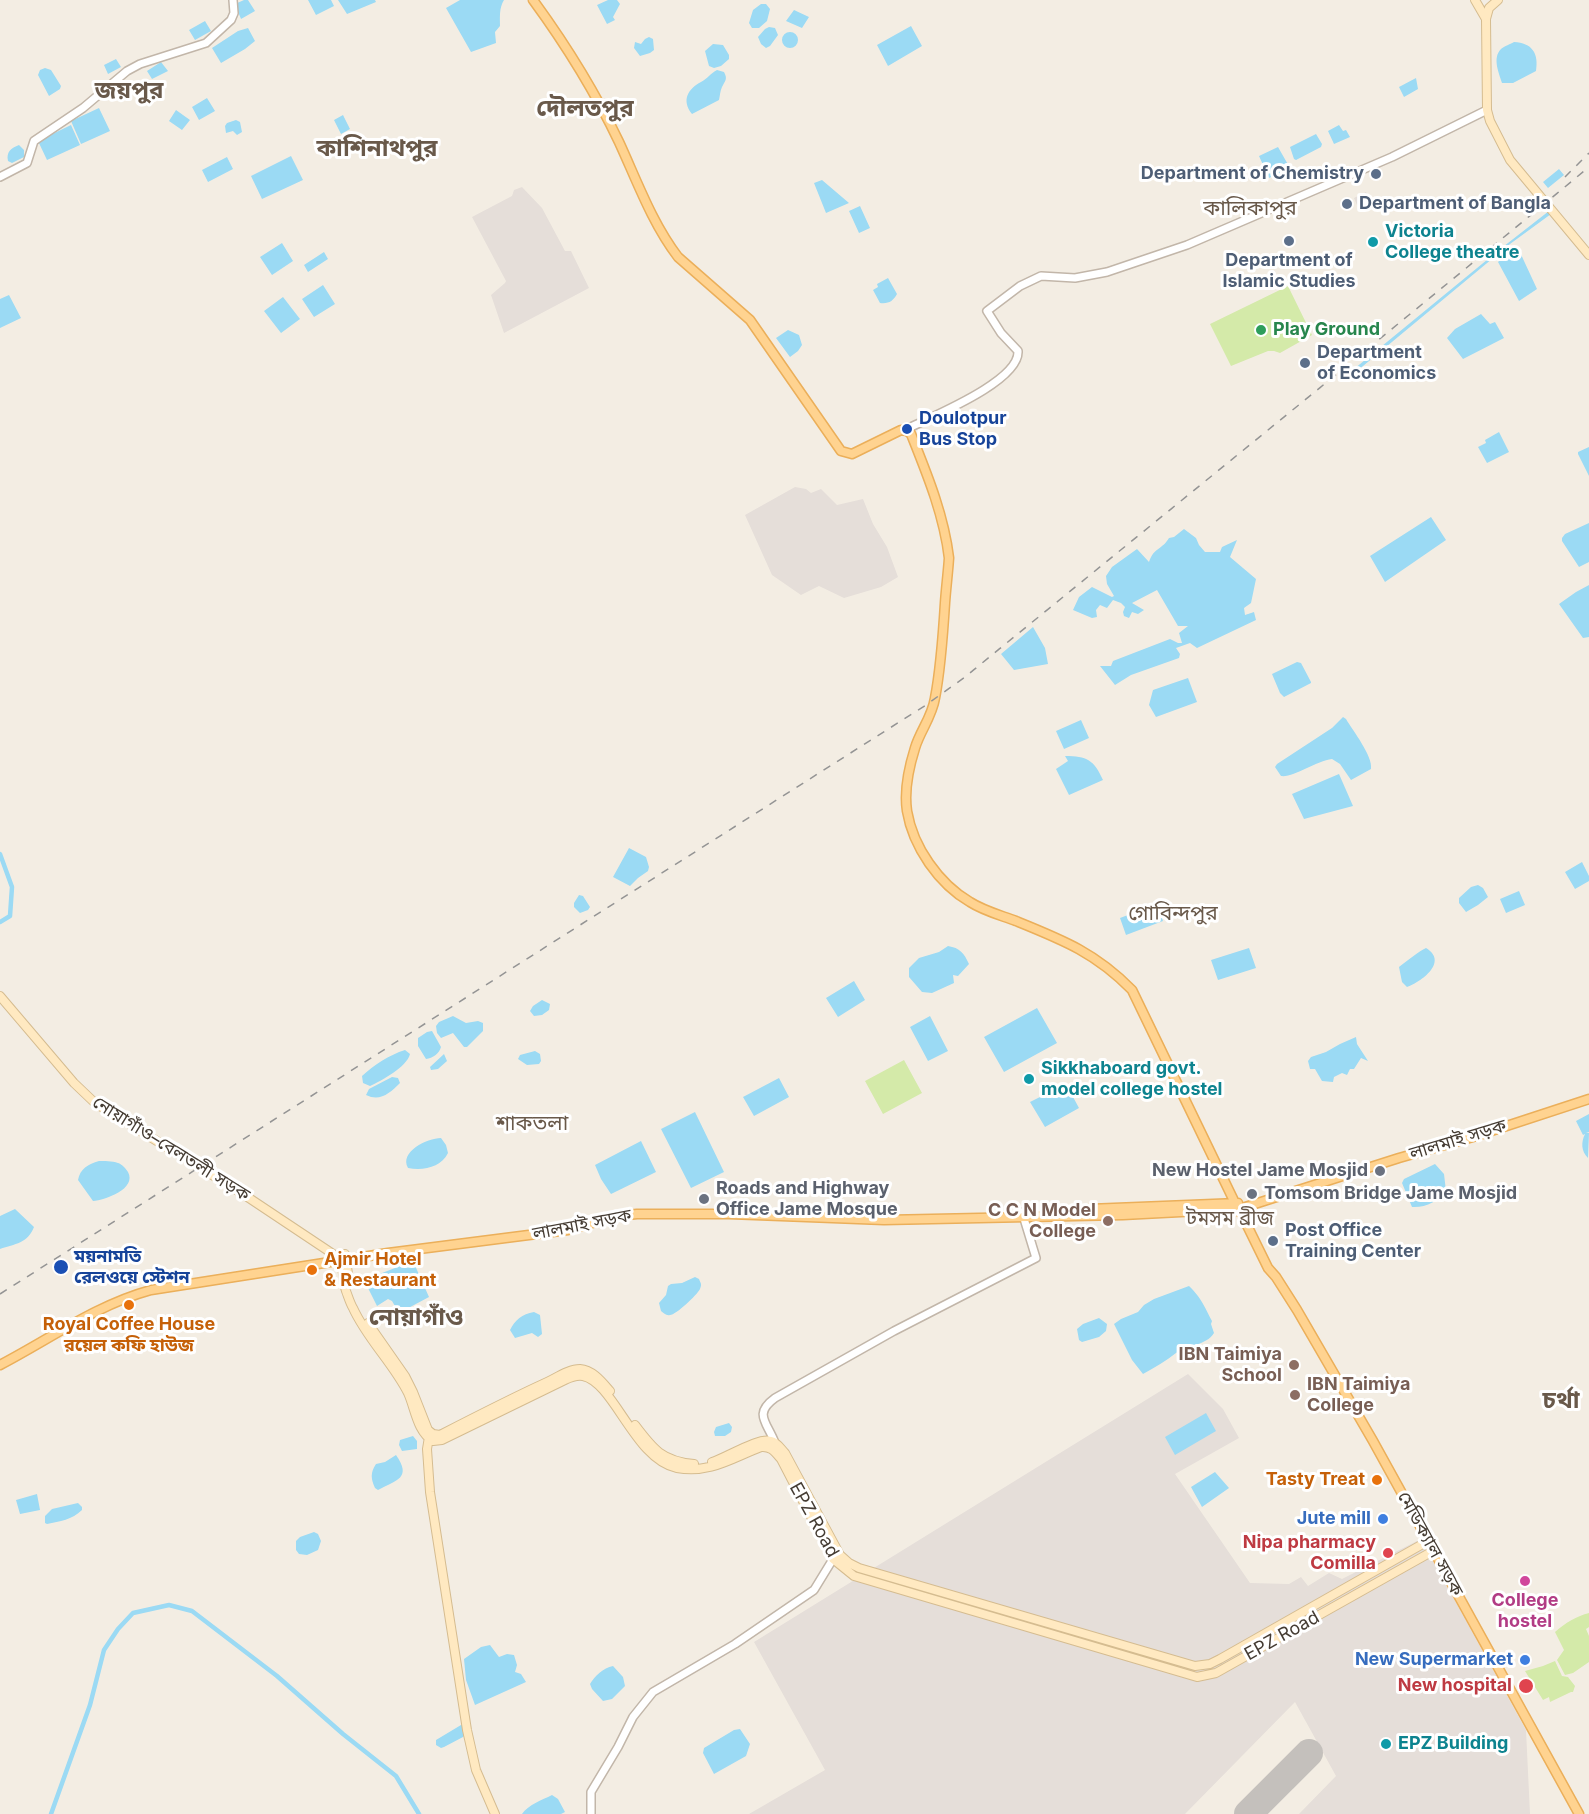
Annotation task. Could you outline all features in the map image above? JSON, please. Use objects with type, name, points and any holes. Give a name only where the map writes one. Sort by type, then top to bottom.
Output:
[{"type":"main road","points":[[533,0],[556,32],[600,105],[653,216],[670,246],[678,256],[750,320],[841,451],[852,454],[902,430],[907,431]]},
{"type":"main road","points":[[1475,0],[1486,19]]},
{"type":"main road","points":[[1498,0],[1489,8],[1486,19],[1487,110],[1490,121],[1510,160],[1589,255]]},
{"type":"main road","name":"মেডিক্যাল সড়ক","points":[[907,431],[911,434],[931,488],[947,541],[949,558],[940,667],[935,698],[928,721],[915,746],[906,794],[910,826],[918,843],[937,874],[968,901],[1060,939],[1085,952],[1110,969],[1132,990],[1164,1059],[1256,1237],[1268,1268],[1276,1277],[1373,1441],[1579,1814]]},
{"type":"main road","name":"নোয়াগাঁও–বেলতলী সড়ক","points":[[0,996],[74,1083],[95,1103],[342,1257]]},
{"type":"main road","name":"লালমাই সড়ক","points":[[0,1365],[124,1293],[171,1281],[567,1226],[624,1211],[711,1209],[813,1216],[853,1216],[1023,1214],[1239,1206],[1473,1137],[1589,1099]]},
{"type":"main road","points":[[342,1257],[355,1307],[396,1373],[408,1394],[423,1431],[429,1436],[427,1449],[430,1492],[468,1730],[476,1770],[495,1814]]},
{"type":"main road","name":"লালমাই সড়ক","points":[[0,1360],[101,1306]]},
{"type":"main road","name":"EPZ Road","points":[[429,1436],[433,1441],[442,1440],[570,1372],[583,1370],[590,1372],[603,1383],[655,1449],[674,1461],[698,1464],[713,1462],[758,1442],[770,1440],[775,1443],[785,1453],[840,1555],[859,1568],[1195,1666],[1210,1664],[1220,1659],[1428,1541]]},
{"type":"main road","name":"EPZ Road","points":[[514,1401],[580,1375],[596,1383],[652,1455],[669,1465],[693,1468],[718,1466],[767,1446],[781,1459],[833,1559],[854,1576],[1197,1677],[1216,1673],[1433,1551]]},
{"type":"street","points":[[0,177],[27,163],[34,141],[83,108],[127,71],[140,64],[206,43],[231,20],[234,13],[233,0]]},
{"type":"street","points":[[907,431],[989,387],[1011,369],[1018,354],[1016,348],[1001,333],[987,310],[1020,286],[1041,276],[1075,278],[1107,272],[1167,253],[1392,157],[1487,110]]},
{"type":"street","points":[[775,1443],[763,1415],[763,1409],[775,1398],[872,1342],[1036,1258],[1023,1214]]},
{"type":"street","points":[[591,1814],[591,1792],[633,1717],[653,1692],[735,1644],[814,1590],[833,1559]]},
{"type":"shaded area","points":[[522,187],[542,208],[565,251],[571,251],[589,288],[504,333],[491,295],[506,281],[472,217],[512,196],[514,190]]},
{"type":"shaded area","points":[[1366,192],[1373,207],[1360,212],[1354,198]]},
{"type":"shaded area","points":[[795,487],[806,489],[811,493],[821,489],[837,505],[863,499],[873,524],[887,547],[898,577],[881,587],[844,598],[819,586],[801,595],[772,575],[745,515]]},
{"type":"shaded area","points":[[1188,1374],[1223,1409],[1239,1438],[1175,1474],[1250,1583],[1289,1584],[1301,1577],[1308,1586],[1329,1573],[1342,1579],[1421,1539],[1526,1730],[1530,1814],[1299,1814],[1336,1776],[1295,1702],[1185,1814],[749,1814],[825,1770],[754,1642]]},
{"type":"green space","name":"Play Ground","points":[[1288,286],[1312,335],[1280,353],[1268,351],[1231,366],[1210,324]]},
{"type":"green space","points":[[904,1060],[922,1093],[883,1114],[865,1081]]},
{"type":"green space","points":[[1589,1613],[1589,1627],[1586,1629],[1589,1636],[1589,1662],[1573,1673],[1565,1675],[1557,1660],[1564,1650],[1555,1632],[1571,1620]]},
{"type":"green space","points":[[1555,1661],[1562,1676],[1568,1677],[1575,1686],[1573,1692],[1550,1702],[1549,1697],[1543,1700],[1525,1671]]},
{"type":"water","points":[[248,0],[255,11],[241,19],[235,4]]},
{"type":"water","points":[[308,0],[331,0],[334,6],[316,15]]},
{"type":"water","points":[[338,0],[375,0],[376,2],[347,14]]},
{"type":"water","points":[[460,0],[504,0],[500,26],[495,32],[496,43],[471,52],[446,8]]},
{"type":"water","points":[[608,0],[617,0],[620,4],[613,17],[615,20],[607,24],[597,5]]},
{"type":"water","points":[[761,4],[766,4],[770,9],[767,21],[759,28],[752,28],[749,23],[753,10]]},
{"type":"water","points":[[794,10],[809,17],[802,28],[786,21]]},
{"type":"water","points":[[205,21],[211,31],[195,40],[189,30]]},
{"type":"water","points":[[911,26],[922,46],[888,66],[877,45]]},
{"type":"water","points":[[769,27],[775,28],[778,35],[766,48],[758,37]]},
{"type":"water","points":[[248,28],[255,41],[221,63],[212,48],[238,31]]},
{"type":"water","points":[[787,32],[793,32],[798,40],[796,46],[787,48],[782,43],[782,37]]},
{"type":"water","points":[[649,37],[653,39],[654,50],[640,56],[634,48],[635,42],[641,44]]},
{"type":"water","points":[[1514,42],[1525,44],[1533,50],[1537,65],[1536,71],[1513,83],[1502,83],[1497,66],[1498,53]]},
{"type":"water","points":[[713,44],[723,45],[729,55],[729,59],[721,66],[714,68],[709,66],[705,51]]},
{"type":"water","points":[[116,59],[121,67],[108,74],[104,65]]},
{"type":"water","points":[[161,62],[168,71],[152,79],[147,71]]},
{"type":"water","points":[[45,68],[51,70],[61,86],[49,96],[38,75],[40,70]]},
{"type":"water","points":[[717,70],[724,72],[726,78],[719,100],[692,114],[687,104],[688,95],[696,85]]},
{"type":"water","points":[[1416,78],[1418,89],[1404,97],[1399,87]]},
{"type":"water","points":[[207,98],[215,111],[199,120],[192,107]]},
{"type":"water","points":[[99,108],[110,131],[81,144],[71,121]]},
{"type":"water","points":[[176,110],[190,120],[182,130],[169,121]]},
{"type":"water","points":[[343,115],[350,129],[341,134],[334,120]]},
{"type":"water","points":[[236,120],[240,122],[242,132],[237,135],[233,131],[226,133],[227,123]]},
{"type":"water","points":[[71,125],[80,145],[47,160],[38,141]]},
{"type":"water","points":[[1339,125],[1350,137],[1334,144],[1328,131]]},
{"type":"water","points":[[1316,134],[1322,144],[1321,147],[1294,159],[1290,147]]},
{"type":"water","points":[[19,145],[24,150],[24,157],[12,163],[8,161],[10,151]]},
{"type":"water","points":[[1278,147],[1290,168],[1269,178],[1259,156]]},
{"type":"water","points":[[291,156],[303,180],[262,199],[251,176]]},
{"type":"water","points":[[227,157],[233,169],[208,182],[202,170]]},
{"type":"water","points":[[1559,169],[1564,175],[1548,188],[1543,182]]},
{"type":"water","points":[[822,180],[849,203],[826,213],[814,183]]},
{"type":"water","points":[[860,206],[870,228],[859,233],[849,211]]},
{"type":"water","points":[[1549,211],[1551,214],[1510,244],[1355,371],[1354,369]]},
{"type":"water","points":[[282,243],[293,261],[272,275],[260,257]]},
{"type":"water","points":[[1518,248],[1537,289],[1519,301],[1498,262]]},
{"type":"water","points":[[324,252],[328,259],[308,272],[304,265]]},
{"type":"water","points":[[888,278],[897,294],[890,302],[880,303],[873,290],[878,287],[877,284]]},
{"type":"water","points":[[323,285],[335,304],[314,317],[302,299]]},
{"type":"water","points":[[9,295],[21,318],[0,328],[0,299]]},
{"type":"water","points":[[283,297],[300,319],[281,333],[264,311]]},
{"type":"water","points":[[1481,314],[1490,324],[1495,322],[1504,338],[1463,359],[1447,338],[1455,329]]},
{"type":"water","points":[[788,330],[799,335],[802,345],[790,357],[776,338]]},
{"type":"water","points":[[1499,432],[1509,452],[1487,463],[1478,447]]},
{"type":"water","points":[[1589,447],[1589,476],[1578,452]]},
{"type":"water","points":[[1431,517],[1446,540],[1385,582],[1370,556]]},
{"type":"water","points":[[1589,523],[1589,562],[1579,567],[1562,538],[1565,534]]},
{"type":"water","points":[[1184,529],[1196,538],[1205,552],[1220,552],[1222,547],[1237,540],[1230,557],[1256,579],[1251,603],[1244,608],[1245,615],[1254,612],[1256,620],[1197,648],[1190,643],[1176,648],[1180,654],[1179,658],[1131,675],[1115,685],[1100,666],[1111,666],[1113,661],[1170,639],[1182,643],[1179,633],[1188,626],[1178,626],[1157,590],[1132,603],[1144,610],[1138,614],[1132,612],[1129,618],[1124,616],[1125,607],[1113,600],[1107,608],[1100,605],[1096,610],[1097,617],[1092,618],[1073,610],[1079,597],[1092,587],[1114,596],[1107,584],[1106,576],[1112,567],[1137,549],[1149,562],[1153,554],[1169,538]]},
{"type":"water","points":[[1589,585],[1589,637],[1583,638],[1559,604]]},
{"type":"water","points":[[1033,627],[1045,648],[1048,664],[1014,670],[1001,654]]},
{"type":"water","points":[[1297,662],[1301,663],[1311,683],[1284,697],[1272,674]]},
{"type":"water","points":[[1188,678],[1197,702],[1156,717],[1149,705],[1153,690]]},
{"type":"water","points":[[1343,717],[1366,751],[1371,769],[1351,780],[1340,764],[1332,759],[1281,776],[1275,767],[1277,764],[1332,728]]},
{"type":"water","points":[[1081,720],[1089,738],[1064,749],[1056,731]]},
{"type":"water","points":[[1065,756],[1089,760],[1103,780],[1069,795],[1056,769],[1068,761]]},
{"type":"water","points":[[1339,774],[1353,806],[1304,819],[1292,794]]},
{"type":"water","points":[[629,848],[646,857],[649,867],[648,871],[630,886],[613,877]]},
{"type":"water","points":[[1582,862],[1589,881],[1575,889],[1565,872]]},
{"type":"water","points":[[1478,885],[1483,888],[1488,897],[1466,912],[1459,903],[1459,898],[1471,887]]},
{"type":"water","points":[[1519,891],[1525,905],[1506,913],[1500,899]]},
{"type":"water","points":[[579,895],[583,896],[590,907],[580,913],[574,907]]},
{"type":"water","points":[[1157,904],[1163,921],[1126,935],[1120,918]]},
{"type":"water","points":[[948,946],[961,952],[969,964],[958,976],[953,975],[954,983],[932,993],[922,992],[909,977],[909,968],[919,958],[939,952]]},
{"type":"water","points":[[1249,948],[1256,968],[1218,980],[1211,960]]},
{"type":"water","points":[[1426,948],[1435,959],[1434,965],[1419,981],[1407,987],[1402,982],[1399,967]]},
{"type":"water","points":[[854,981],[865,1000],[838,1017],[826,998]]},
{"type":"water","points":[[542,1000],[550,1004],[549,1010],[542,1015],[534,1016],[530,1011]]},
{"type":"water","points":[[1037,1008],[1057,1043],[1004,1072],[984,1037]]},
{"type":"water","points":[[453,1016],[466,1023],[478,1021],[483,1023],[483,1031],[467,1047],[464,1047],[453,1033],[441,1038],[437,1033],[436,1026],[439,1022]]},
{"type":"water","points":[[930,1016],[948,1051],[928,1061],[910,1027]]},
{"type":"water","points":[[432,1031],[441,1047],[439,1052],[426,1059],[418,1046],[418,1038]]},
{"type":"water","points":[[1356,1037],[1357,1044],[1368,1061],[1361,1058],[1347,1075],[1342,1073],[1334,1077],[1333,1082],[1322,1081],[1315,1069],[1310,1069],[1308,1061],[1311,1057]]},
{"type":"water","points":[[405,1050],[410,1054],[399,1069],[370,1086],[363,1083],[362,1076],[372,1068]]},
{"type":"water","points":[[535,1051],[540,1054],[539,1064],[527,1065],[518,1059],[520,1055]]},
{"type":"water","points":[[444,1054],[447,1061],[438,1069],[431,1070],[430,1067]]},
{"type":"water","points":[[392,1077],[398,1078],[400,1083],[389,1093],[380,1097],[366,1095],[369,1089]]},
{"type":"water","points":[[779,1078],[789,1097],[754,1116],[743,1097]]},
{"type":"water","points":[[1066,1084],[1079,1108],[1045,1127],[1030,1102]]},
{"type":"water","points":[[695,1112],[724,1172],[691,1188],[661,1129]]},
{"type":"water","points":[[1589,1114],[1589,1132],[1586,1133],[1589,1133],[1588,1158],[1582,1146],[1585,1134],[1583,1135],[1576,1121]]},
{"type":"water","points":[[441,1138],[448,1153],[441,1162],[426,1168],[408,1168],[406,1162],[411,1151],[422,1143]]},
{"type":"water","points":[[641,1141],[656,1172],[611,1194],[595,1165]]},
{"type":"water","points":[[99,1161],[119,1164],[128,1172],[130,1178],[128,1184],[118,1193],[93,1201],[78,1180],[85,1168]]},
{"type":"water","points":[[1435,1164],[1444,1174],[1446,1191],[1431,1203],[1412,1207],[1402,1183],[1404,1179]]},
{"type":"water","points":[[15,1209],[34,1227],[25,1240],[0,1249],[0,1216]]},
{"type":"water","points":[[413,1261],[429,1297],[399,1313],[392,1301],[388,1299],[377,1306],[364,1280]]},
{"type":"water","points":[[695,1277],[699,1279],[701,1286],[691,1300],[673,1314],[667,1315],[661,1311],[659,1303],[666,1295],[668,1286]]},
{"type":"water","points":[[1189,1286],[1205,1307],[1212,1321],[1214,1333],[1202,1343],[1181,1350],[1143,1374],[1132,1360],[1114,1324],[1138,1312],[1154,1299]]},
{"type":"water","points":[[534,1312],[540,1315],[542,1334],[538,1337],[532,1333],[515,1338],[510,1330],[514,1323],[522,1316]]},
{"type":"water","points":[[1099,1318],[1107,1324],[1106,1331],[1099,1337],[1082,1342],[1079,1340],[1077,1329]]},
{"type":"water","points":[[1206,1413],[1216,1431],[1175,1455],[1165,1437]]},
{"type":"water","points":[[729,1423],[732,1427],[731,1432],[725,1436],[715,1436],[716,1427]]},
{"type":"water","points":[[413,1436],[417,1441],[417,1449],[402,1451],[399,1445],[400,1440]]},
{"type":"water","points":[[396,1455],[403,1469],[402,1474],[396,1481],[378,1490],[372,1479],[374,1467]]},
{"type":"water","points":[[1215,1472],[1229,1488],[1202,1507],[1191,1487]]},
{"type":"water","points":[[37,1494],[40,1510],[20,1514],[16,1500]]},
{"type":"water","points":[[78,1503],[82,1510],[74,1516],[61,1521],[45,1523],[45,1516],[52,1509]]},
{"type":"water","points":[[314,1532],[318,1534],[321,1541],[318,1550],[307,1555],[299,1554],[296,1550],[296,1541]]},
{"type":"water","points":[[490,1645],[499,1657],[507,1654],[514,1655],[517,1665],[515,1672],[521,1674],[526,1682],[475,1705],[466,1680],[464,1659],[481,1647]]},
{"type":"water","points":[[613,1666],[623,1677],[625,1686],[612,1699],[603,1701],[590,1684],[600,1673]]},
{"type":"water","points":[[463,1725],[465,1735],[463,1737],[441,1748],[436,1745],[436,1740]]},
{"type":"water","points":[[740,1729],[750,1744],[746,1756],[714,1774],[703,1753],[704,1748],[734,1730]]},
{"type":"water","points":[[552,1795],[558,1799],[565,1812],[561,1814],[522,1814],[531,1805]]},
{"type":"waterway","points":[[0,854],[12,887],[10,916],[0,922]]},
{"type":"waterway","points":[[51,1814],[90,1705],[104,1650],[118,1629],[133,1613],[169,1605],[192,1611],[277,1676],[343,1734],[396,1776],[419,1814]]},
{"type":"runway","points":[[1248,1814],[1309,1753]]},
{"type":"railway","points":[[1565,177],[1589,153]]},
{"type":"railway","points":[[0,1294],[926,705],[965,677],[1589,167]]},
{"type":"place","name":"Department of Chemistry","points":[[1376,174]]},
{"type":"place","name":"Department of Bangla","points":[[1347,204]]},
{"type":"place","name":"Department of Islamic Studies","points":[[1289,241]]},
{"type":"place","name":"Victoria College theatre","points":[[1373,242]]},
{"type":"place","name":"Play Ground","points":[[1261,330]]},
{"type":"place","name":"Department of Economics","points":[[1305,363]]},
{"type":"place","name":"Doulotpur Bus Stop","points":[[907,429]]},
{"type":"place","name":"Sikkhaboard govt. model college hostel","points":[[1029,1079]]},
{"type":"place","name":"New Hostel Jame Mosjid","points":[[1380,1171]]},
{"type":"place","name":"Tomsom Bridge Jame Mosjid","points":[[1252,1194]]},
{"type":"place","name":"Roads and Highway Office Jame Mosque","points":[[704,1199]]},
{"type":"place","name":"C C N Model College","points":[[1108,1221]]},
{"type":"place","name":"Post Office Training Center","points":[[1273,1241]]},
{"type":"place","name":"ময়নামতি রেলওয়ে স্টেশন","points":[[61,1267]]},
{"type":"place","name":"Ajmir Hotel & Restaurant","points":[[312,1270]]},
{"type":"place","name":"Royal Coffee House রয়েল কফি হাউজ","points":[[129,1305]]},
{"type":"place","name":"IBN Taimiya School","points":[[1294,1365]]},
{"type":"place","name":"IBN Taimiya College","points":[[1295,1395]]},
{"type":"place","name":"Tasty Treat","points":[[1377,1480]]},
{"type":"place","name":"Jute mill","points":[[1383,1519]]},
{"type":"place","name":"Nipa pharmacy Comilla","points":[[1388,1553]]},
{"type":"place","name":"College hostel","points":[[1525,1581]]},
{"type":"place","name":"New Supermarket","points":[[1525,1660]]},
{"type":"place","name":"New hospital","points":[[1526,1686]]},
{"type":"place","name":"EPZ Building","points":[[1386,1744]]},
{"type":"district","name":"জয়পুর","points":[[129,91]]},
{"type":"district","name":"দৌলতপুর","points":[[585,109]]},
{"type":"district","name":"কাশিনাথপুর","points":[[377,149]]},
{"type":"district","name":"কালিকাপুর","points":[[1250,209]]},
{"type":"district","name":"গোবিন্দপুর","points":[[1173,914]]},
{"type":"district","name":"শাকতলা","points":[[532,1124]]},
{"type":"district","name":"টমসম ব্রীজ","points":[[1230,1219]]},
{"type":"district","name":"নোয়াগাঁও","points":[[416,1318]]},
{"type":"district","name":"চর্থা","points":[[1561,1401]]}]
